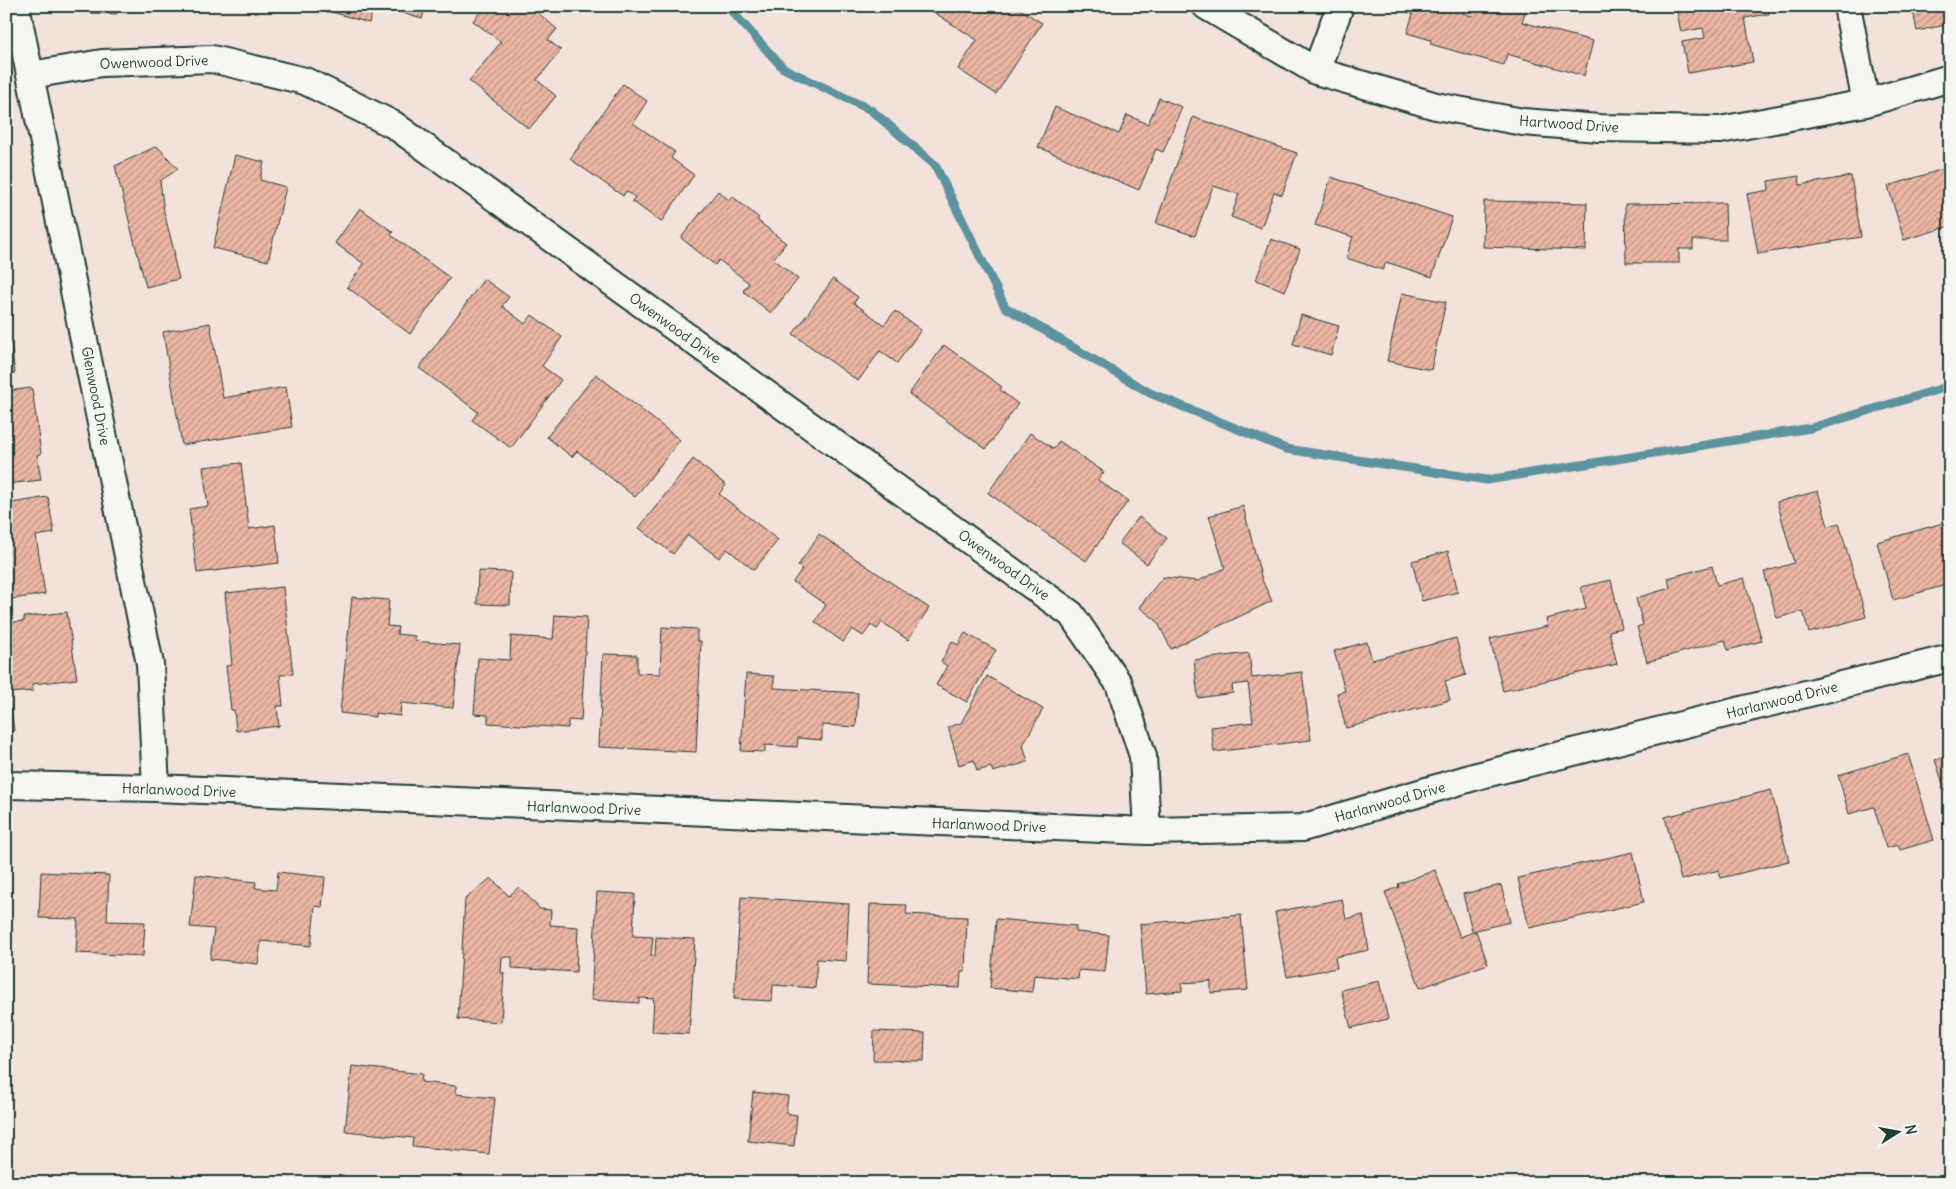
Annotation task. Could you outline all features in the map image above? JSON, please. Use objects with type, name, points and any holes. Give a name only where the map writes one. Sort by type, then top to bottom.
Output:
[{"type":"street","name":"Glenwood Drive","points":[[16,6],[150,664],[156,788]]},
{"type":"street","name":"Hartwood Drive","points":[[1206,6],[1316,71],[1436,106],[1523,122],[1599,128],[1720,130],[1866,103],[1950,78]]},
{"type":"street","points":[[1316,71],[1340,6]]},
{"type":"street","points":[[1847,6],[1866,103]]},
{"type":"street","name":"Owenwood Drive","points":[[31,75],[102,62],[212,59],[305,81],[394,125],[1071,614],[1119,684],[1143,756],[1147,831]]},
{"type":"street","name":"Harlanwood Drive","points":[[6,785],[156,788],[1147,831],[1302,828],[1477,776],[1950,658]]},
{"type":"building","points":[[91,6],[191,6],[191,10],[117,7],[117,14],[91,13]]},
{"type":"building","points":[[312,6],[374,6],[369,23]]},
{"type":"building","points":[[379,6],[426,6],[422,19]]},
{"type":"building","points":[[485,6],[543,6],[538,13],[557,29],[548,40],[561,50],[537,80],[556,96],[529,129],[469,81],[501,42],[473,21]]},
{"type":"building","points":[[924,6],[1015,6],[1042,23],[996,94],[958,69],[977,40]]},
{"type":"building","points":[[1409,6],[1464,6],[1463,13],[1472,16],[1474,6],[1527,6],[1522,22],[1593,41],[1584,76],[1507,54],[1504,65],[1430,44],[1431,40],[1407,33],[1413,14],[1407,12]]},
{"type":"building","points":[[1676,6],[1767,6],[1769,14],[1745,18],[1753,62],[1688,73],[1682,42],[1705,38],[1703,28],[1681,32]]},
{"type":"building","points":[[1912,6],[1950,6],[1950,24],[1917,31]]},
{"type":"building","points":[[623,84],[647,101],[633,123],[675,152],[671,158],[694,175],[661,222],[632,201],[635,197],[626,191],[623,196],[570,159]]},
{"type":"building","points":[[1159,98],[1182,107],[1163,152],[1156,149],[1139,190],[1038,147],[1055,107],[1119,134],[1127,115],[1148,124]]},
{"type":"building","points":[[1193,117],[1297,153],[1282,195],[1274,192],[1261,228],[1231,217],[1239,194],[1213,186],[1195,236],[1156,223]]},
{"type":"building","points":[[157,146],[178,169],[160,181],[164,212],[179,279],[146,287],[115,166]]},
{"type":"building","points":[[235,155],[264,162],[260,180],[286,187],[268,261],[213,248]]},
{"type":"building","points":[[1950,167],[1950,226],[1904,240],[1888,186]]},
{"type":"building","points":[[1799,176],[1800,185],[1851,176],[1861,237],[1758,254],[1747,194],[1769,190],[1768,181]]},
{"type":"building","points":[[1331,177],[1452,217],[1432,277],[1386,262],[1383,270],[1346,258],[1353,237],[1315,225]]},
{"type":"building","points":[[718,191],[729,200],[732,196],[759,218],[757,220],[786,243],[773,259],[798,279],[771,313],[743,291],[749,283],[719,260],[715,265],[681,238]]},
{"type":"building","points":[[1484,201],[1587,203],[1586,250],[1483,247]]},
{"type":"building","points":[[1725,203],[1726,240],[1693,240],[1693,249],[1679,249],[1679,263],[1626,263],[1625,204]]},
{"type":"building","points":[[360,208],[393,232],[391,235],[450,278],[410,334],[347,287],[364,264],[335,243]]},
{"type":"building","points":[[1271,239],[1300,249],[1285,291],[1256,280]]},
{"type":"building","points":[[484,279],[509,297],[502,306],[525,324],[532,315],[562,337],[542,366],[561,380],[511,448],[472,420],[478,412],[419,368]]},
{"type":"building","points":[[833,279],[858,297],[854,303],[884,325],[895,311],[921,330],[897,363],[880,351],[858,381],[793,334]]},
{"type":"building","points":[[1402,293],[1446,302],[1431,370],[1387,361]]},
{"type":"building","points":[[6,309],[15,373],[6,374]]},
{"type":"building","points":[[1301,315],[1339,326],[1331,355],[1293,344]]},
{"type":"building","points":[[210,323],[223,398],[286,387],[292,427],[182,445],[163,332]]},
{"type":"building","points":[[944,345],[1002,387],[1000,390],[1018,404],[986,449],[909,394]]},
{"type":"building","points":[[596,374],[680,440],[635,497],[577,451],[572,457],[547,437]]},
{"type":"building","points":[[32,388],[41,454],[37,455],[41,480],[6,484],[6,391]]},
{"type":"building","points":[[1030,433],[1054,449],[1059,441],[1104,472],[1098,480],[1128,501],[1086,561],[988,493]]},
{"type":"building","points":[[693,459],[726,485],[719,494],[778,540],[754,570],[727,549],[719,558],[688,535],[673,554],[639,528]]},
{"type":"building","points":[[241,463],[249,529],[275,525],[279,563],[197,573],[189,509],[208,506],[203,467]]},
{"type":"building","points":[[1818,491],[1828,526],[1839,523],[1866,617],[1809,633],[1803,611],[1777,618],[1764,572],[1794,563],[1777,502]]},
{"type":"building","points":[[48,497],[54,533],[36,536],[45,594],[6,600],[6,504]]},
{"type":"building","points":[[1243,506],[1262,580],[1272,601],[1171,649],[1157,621],[1139,607],[1163,577],[1198,581],[1225,568],[1209,516]]},
{"type":"building","points":[[1139,517],[1167,538],[1147,564],[1119,543]]},
{"type":"building","points":[[1950,521],[1950,584],[1893,600],[1877,542]]},
{"type":"building","points":[[819,534],[929,608],[908,640],[882,622],[877,629],[871,625],[863,636],[852,629],[843,642],[815,622],[826,605],[793,582],[802,569],[798,566]]},
{"type":"building","points":[[1448,551],[1458,592],[1422,601],[1412,561]]},
{"type":"building","points":[[1712,566],[1717,585],[1744,578],[1762,641],[1728,650],[1725,640],[1647,662],[1637,627],[1643,625],[1636,598],[1670,588],[1668,578]]},
{"type":"building","points":[[478,571],[511,572],[510,605],[477,604]]},
{"type":"building","points":[[1611,580],[1622,628],[1609,631],[1617,664],[1503,691],[1490,639],[1548,626],[1546,619],[1586,609],[1581,587]]},
{"type":"building","points":[[283,587],[293,674],[280,675],[283,706],[277,706],[279,726],[236,731],[234,710],[231,710],[226,666],[232,665],[225,593]]},
{"type":"building","points":[[352,597],[389,600],[387,626],[398,627],[397,634],[415,636],[415,641],[460,645],[453,708],[401,703],[400,716],[375,713],[375,717],[340,713]]},
{"type":"building","points":[[67,612],[77,679],[32,684],[33,691],[9,693],[14,731],[6,731],[6,623],[24,621],[24,617]]},
{"type":"building","points":[[555,615],[587,617],[581,721],[568,720],[568,728],[488,723],[488,715],[474,714],[478,658],[510,660],[511,636],[553,639]]},
{"type":"building","points":[[662,627],[697,629],[697,641],[701,641],[696,752],[599,747],[603,654],[637,655],[637,673],[660,674]]},
{"type":"building","points":[[965,633],[996,650],[967,702],[936,685],[947,666],[941,662],[952,641],[958,645]]},
{"type":"building","points":[[1456,638],[1466,675],[1445,681],[1450,700],[1346,728],[1337,693],[1345,691],[1334,651],[1367,642],[1372,660]]},
{"type":"building","points":[[1249,653],[1252,678],[1302,672],[1311,740],[1214,752],[1211,727],[1253,722],[1248,683],[1232,685],[1233,693],[1198,698],[1194,660]]},
{"type":"building","points":[[746,674],[774,676],[774,688],[858,693],[856,727],[822,725],[822,740],[798,738],[797,747],[765,745],[765,752],[741,751]]},
{"type":"building","points":[[987,676],[1043,709],[1023,745],[1028,762],[993,772],[991,767],[977,771],[974,760],[959,765],[948,727],[961,723]]},
{"type":"building","points":[[1908,754],[1934,840],[1900,850],[1898,845],[1886,848],[1874,807],[1849,814],[1838,775]]},
{"type":"building","points":[[1950,755],[1950,804],[1935,760]]},
{"type":"building","points":[[1771,790],[1789,861],[1721,878],[1719,870],[1681,880],[1665,817]]},
{"type":"building","points":[[1633,852],[1644,902],[1529,928],[1518,878]]},
{"type":"building","points":[[1435,870],[1460,937],[1476,931],[1488,964],[1420,988],[1385,892],[1399,887],[1398,884]]},
{"type":"building","points":[[41,872],[109,875],[107,921],[145,922],[143,956],[76,953],[78,919],[39,918]]},
{"type":"building","points":[[278,872],[325,877],[322,907],[315,906],[311,946],[261,941],[258,964],[210,959],[214,929],[190,927],[196,875],[256,882],[255,888],[276,890]]},
{"type":"building","points":[[491,878],[509,896],[519,887],[540,909],[551,910],[550,925],[578,927],[576,972],[512,968],[512,957],[502,957],[501,973],[504,973],[501,1022],[458,1019],[465,899]]},
{"type":"building","points":[[1501,885],[1510,922],[1472,931],[1463,894]]},
{"type":"building","points":[[597,892],[635,894],[633,936],[653,937],[651,956],[655,956],[656,937],[695,939],[689,1034],[652,1032],[654,999],[639,998],[639,1003],[591,1000]]},
{"type":"building","points":[[741,897],[849,904],[846,961],[817,959],[815,988],[773,985],[772,1001],[734,999]]},
{"type":"building","points":[[1342,899],[1346,919],[1363,915],[1369,950],[1335,957],[1337,968],[1287,977],[1275,912]]},
{"type":"building","points":[[870,904],[907,905],[906,914],[967,917],[965,972],[961,972],[960,988],[867,984]]},
{"type":"building","points":[[1241,915],[1248,990],[1211,993],[1211,981],[1182,983],[1182,991],[1146,994],[1140,924]]},
{"type":"building","points":[[996,919],[1076,926],[1076,932],[1109,935],[1105,972],[1079,970],[1078,979],[1034,975],[1032,992],[990,988]]},
{"type":"building","points":[[1379,981],[1388,1019],[1351,1028],[1341,990]]},
{"type":"building","points":[[874,1031],[925,1033],[924,1061],[873,1060]]},
{"type":"building","points":[[352,1066],[422,1074],[421,1082],[456,1086],[456,1094],[495,1098],[489,1154],[412,1146],[413,1138],[345,1131]]},
{"type":"building","points":[[753,1092],[788,1096],[786,1113],[797,1115],[794,1146],[748,1141]]},
{"type":"waterway","points":[[727,6],[783,68],[871,110],[935,165],[1005,307],[1150,393],[1286,449],[1487,480],[1811,428],[1950,386]]}]
